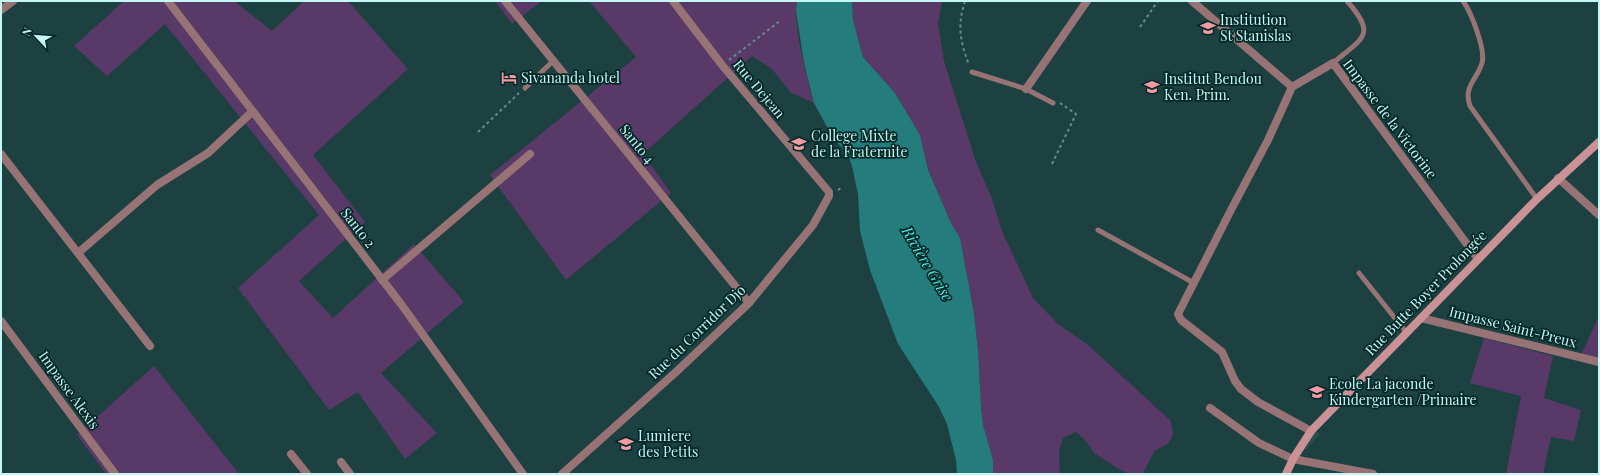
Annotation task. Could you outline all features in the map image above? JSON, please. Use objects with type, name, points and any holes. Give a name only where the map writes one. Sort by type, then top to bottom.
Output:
[{"type":"street","points":[[1,10],[13,1]]},
{"type":"street","name":"Santo 2","points":[[168,1],[382,280],[523,474]]},
{"type":"street","name":"Santo 4","points":[[505,1],[749,303]]},
{"type":"street","name":"Rue Dejean","points":[[673,1],[722,65],[829,192]]},
{"type":"street","points":[[1026,89],[1087,1]]},
{"type":"street","points":[[1192,1],[1292,87],[1268,140],[1178,314],[1181,320],[1222,352],[1232,375],[1241,389],[1258,402],[1311,432]]},
{"type":"street","name":"Impasse de la Victorine","points":[[1292,87],[1333,63],[1478,259]]},
{"type":"street","points":[[78,253],[158,185],[208,153],[252,112]]},
{"type":"street","name":"Rue Butte Boyer Prolongée","points":[[1286,474],[1293,459],[1311,432],[1406,332],[1537,199],[1558,178],[1599,142]]},
{"type":"street","points":[[1,154],[150,346]]},
{"type":"street","points":[[382,280],[530,154]]},
{"type":"street","points":[[1558,178],[1599,215]]},
{"type":"street","name":"Rue du Corridor Djo","points":[[562,474],[676,372],[749,303],[813,225],[829,196],[829,192]]},
{"type":"street","name":"Impasse Saint-Preux","points":[[1421,318],[1599,362]]},
{"type":"street","name":"Impasse Alexis","points":[[1,321],[115,474]]},
{"type":"street","points":[[1210,408],[1259,443],[1293,459],[1373,474]]},
{"type":"street","points":[[292,454],[307,474]]},
{"type":"street","points":[[341,462],[350,474]]},
{"type":"lane","points":[[1333,63],[1362,38],[1365,30],[1363,22],[1347,1]]},
{"type":"lane","points":[[1463,1],[1483,54],[1482,63],[1470,85],[1467,97],[1470,106],[1537,199]]},
{"type":"lane","points":[[525,88],[554,61]]},
{"type":"lane","points":[[972,72],[1026,89],[1053,103]]},
{"type":"lane","points":[[1098,230],[1194,282]]},
{"type":"lane","points":[[1359,273],[1406,332]]},
{"type":"path","points":[[965,1],[960,19],[962,48],[972,72]]},
{"type":"path","points":[[1140,27],[1158,1]]},
{"type":"path","points":[[722,65],[780,21]]},
{"type":"path","points":[[478,132],[525,88]]},
{"type":"path","points":[[1052,164],[1076,114],[1060,103],[1053,103]]},
{"type":"shaded area","points":[[124,1],[234,1],[272,31],[304,1],[348,1],[408,69],[313,155],[365,222],[299,281],[333,318],[414,244],[464,302],[381,373],[437,433],[405,459],[358,392],[329,410],[238,288],[319,215],[165,24],[107,76],[74,46]]},
{"type":"shaded area","points":[[495,1],[542,1],[512,24]]},
{"type":"shaded area","points":[[589,1],[797,1],[796,13],[799,39],[804,66],[814,103],[790,92],[772,69],[752,56],[643,154],[671,193],[566,280],[490,175],[636,57]]},
{"type":"shaded area","points":[[852,1],[942,1],[938,24],[944,61],[976,162],[991,196],[1002,231],[1033,298],[1058,324],[1088,345],[1171,421],[1173,434],[1168,444],[1155,450],[1143,473],[1129,474],[1117,468],[1094,453],[1086,441],[1076,432],[1063,438],[1059,451],[1060,474],[993,474],[993,460],[983,425],[974,313],[960,238],[951,223],[928,170],[920,135],[895,93],[863,57],[853,20]]},
{"type":"shaded area","points":[[1599,316],[1599,358],[1581,355]]},
{"type":"shaded area","points":[[1484,338],[1553,356],[1544,398],[1581,410],[1574,441],[1551,437],[1543,474],[1506,474],[1521,396],[1470,383]]},
{"type":"shaded area","points":[[154,366],[239,474],[106,474],[77,435]]},
{"type":"shaded area","points":[[1316,431],[1320,434],[1306,450],[1302,447]]},
{"type":"water","name":"Rivière Grise","points":[[797,1],[852,1],[853,20],[863,57],[895,93],[920,135],[928,170],[951,223],[960,238],[974,313],[983,425],[993,460],[993,474],[957,474],[956,460],[947,424],[939,407],[898,344],[870,270],[860,231],[858,194],[852,166],[848,155],[832,136],[814,103],[804,63],[796,11]]},
{"type":"place","name":"Institution St Stanislas","points":[[1208,28]]},
{"type":"place","name":"Sivananda hotel","points":[[509,78]]},
{"type":"place","name":"Institut Bendou Ken. Prim.","points":[[1152,87]]},
{"type":"place","name":"College Mixte de la Fraternite","points":[[799,144]]},
{"type":"place","name":"Ecole La jaconde Kindergarten /Primaire","points":[[1317,392]]},
{"type":"place","name":"Lumiere des Petits","points":[[626,444]]}]
